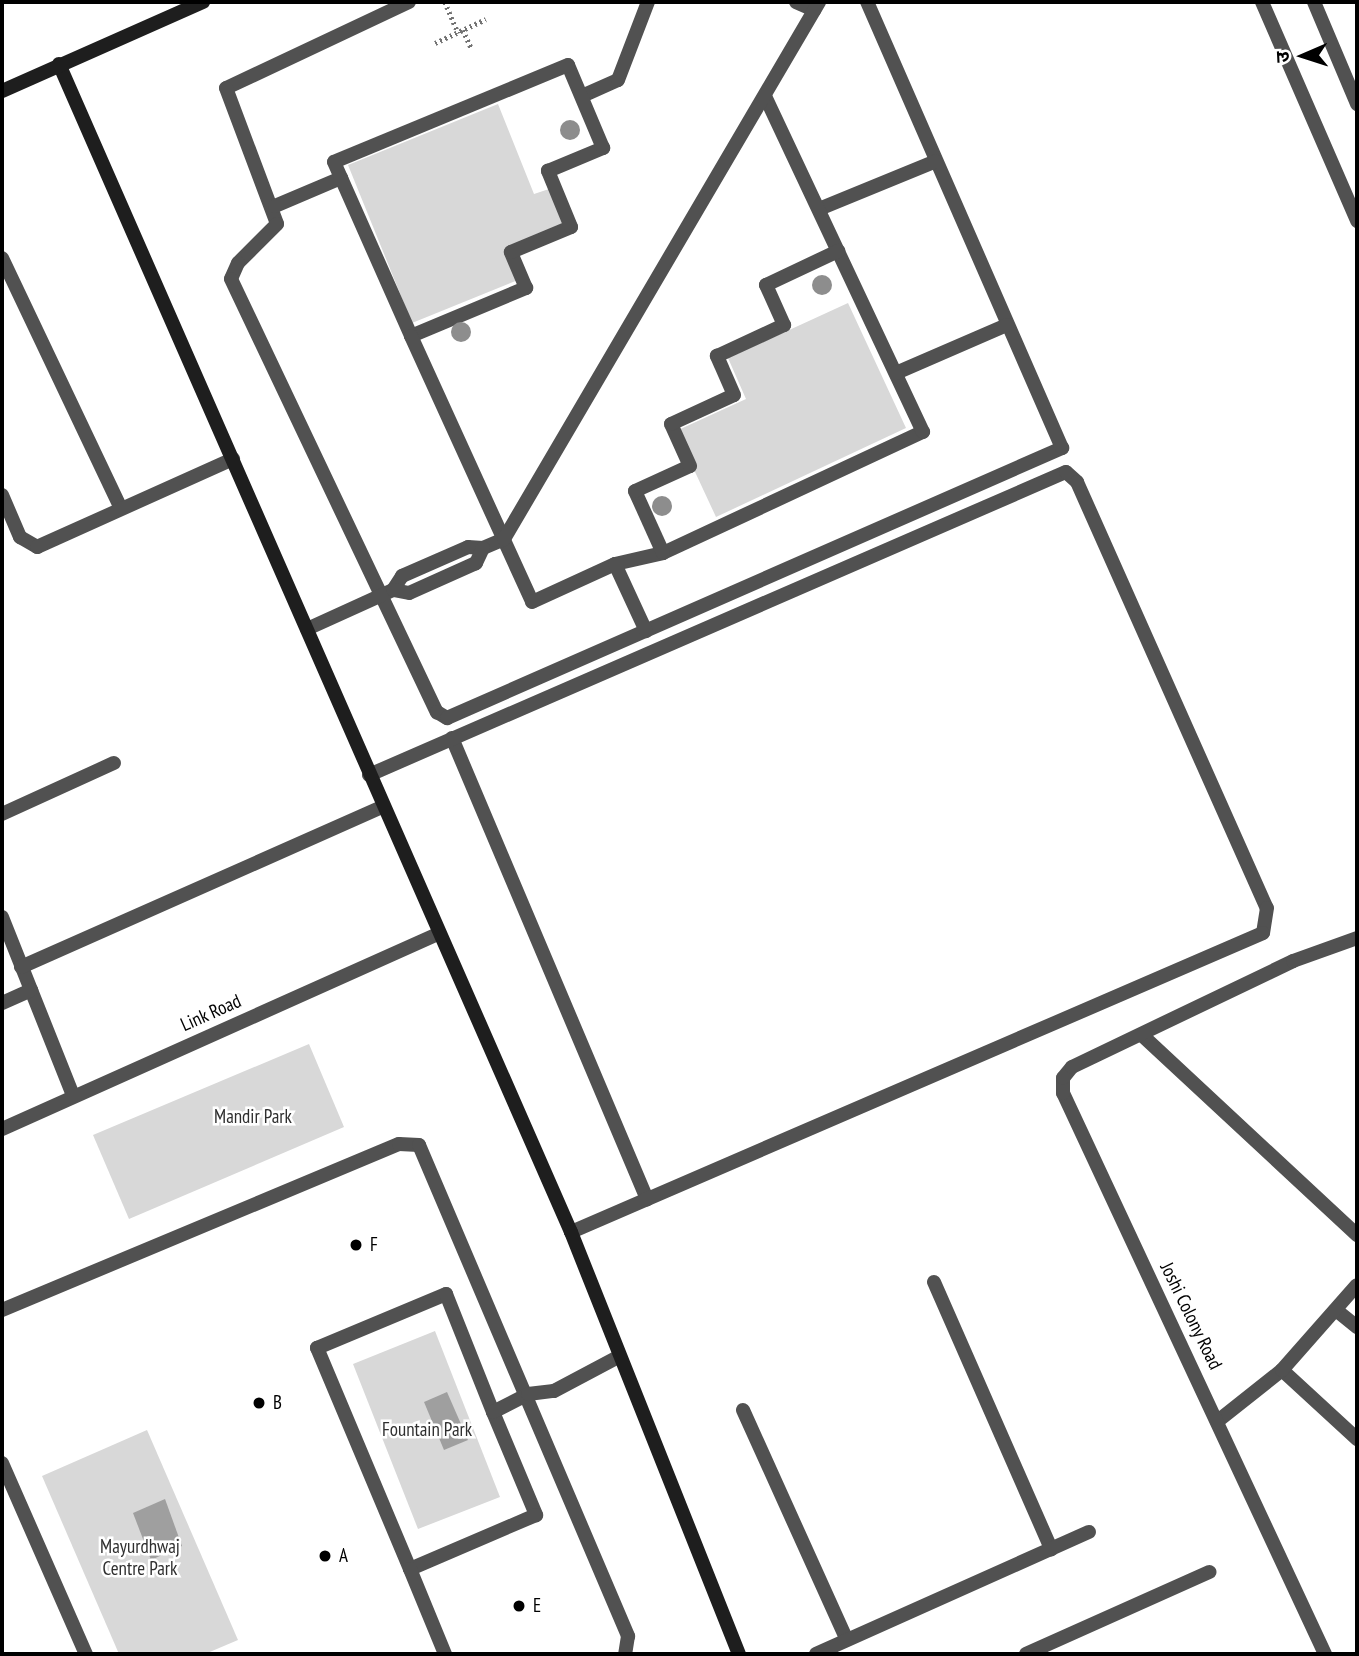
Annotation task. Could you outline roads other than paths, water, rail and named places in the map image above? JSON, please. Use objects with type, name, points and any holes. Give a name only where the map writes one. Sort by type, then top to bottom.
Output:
[{"type":"street","points":[[409,2],[226,88],[275,206],[277,224],[237,263],[231,279],[386,592],[437,712],[447,718],[1062,448],[867,2]]},
{"type":"street","points":[[582,96],[618,80],[648,2]]},
{"type":"street","points":[[307,629],[386,592],[409,593],[476,563],[483,548],[504,539],[816,6],[796,2]]},
{"type":"street","points":[[1262,2],[1357,220]]},
{"type":"street","points":[[1314,2],[1357,104]]},
{"type":"street","points":[[2,91],[193,4]]},
{"type":"street","points":[[58,64],[233,459],[437,934],[571,1232],[618,1357],[739,1654]]},
{"type":"street","points":[[411,336],[526,288],[511,252],[571,227],[548,171],[603,148],[568,65],[334,162],[411,336],[532,602],[615,564],[663,553],[923,432],[765,96]]},
{"type":"street","points":[[819,209],[936,161]]},
{"type":"street","points":[[275,206],[341,178]]},
{"type":"street","points":[[663,553],[635,491],[690,466],[671,424],[734,395],[717,356],[784,325],[766,285],[838,251]]},
{"type":"street","points":[[2,258],[120,507]]},
{"type":"street","points":[[896,373],[1007,325]]},
{"type":"street","points":[[2,495],[20,537],[37,547],[120,507],[233,459]]},
{"type":"street","points":[[369,775],[1066,472],[1077,482],[1266,908],[1263,933],[571,1232]]},
{"type":"street","points":[[615,564],[646,631]]},
{"type":"street","points":[[452,738],[647,1199]]},
{"type":"street","points":[[2,814],[114,763]]},
{"type":"street","points":[[21,967],[382,807]]},
{"type":"street","points":[[2,917],[73,1096]]},
{"type":"street","name":"Link Road","points":[[2,1129],[437,934]]},
{"type":"street","name":"Joshi Colony Road","points":[[1325,1654],[1219,1420],[1063,1093],[1063,1078],[1072,1067],[1144,1037],[1293,961],[1357,938]]},
{"type":"street","points":[[2,1003],[31,990]]},
{"type":"street","points":[[1144,1037],[1357,1236]]},
{"type":"street","points":[[2,1310],[398,1144],[419,1144],[528,1394],[628,1636],[625,1654]]},
{"type":"street","points":[[934,1282],[1051,1549]]},
{"type":"street","points":[[1219,1420],[1282,1370],[1357,1285]]},
{"type":"street","points":[[410,1569],[536,1515],[446,1294],[317,1348],[445,1654]]},
{"type":"street","points":[[1336,1310],[1357,1327]]},
{"type":"street","points":[[493,1412],[528,1394],[554,1391],[618,1357]]},
{"type":"street","points":[[1282,1370],[1357,1439]]},
{"type":"street","points":[[743,1410],[847,1640]]},
{"type":"street","points":[[2,1463],[86,1654]]},
{"type":"street","points":[[816,1654],[1089,1532]]},
{"type":"street","points":[[1026,1654],[1209,1572]]},
{"type":"place","name":"F","points":[[356,1245]]},
{"type":"place","name":"B","points":[[259,1403]]},
{"type":"place","name":"A","points":[[325,1556]]},
{"type":"place","name":"E","points":[[519,1606]]},
{"type":"park label","name":"Mandir Park","points":[[253,1117]]},
{"type":"park label","name":"Fountain Park","points":[[427,1430]]},
{"type":"park label","name":"Mayurdhwaj Centre Park","points":[[140,1558]]}]
